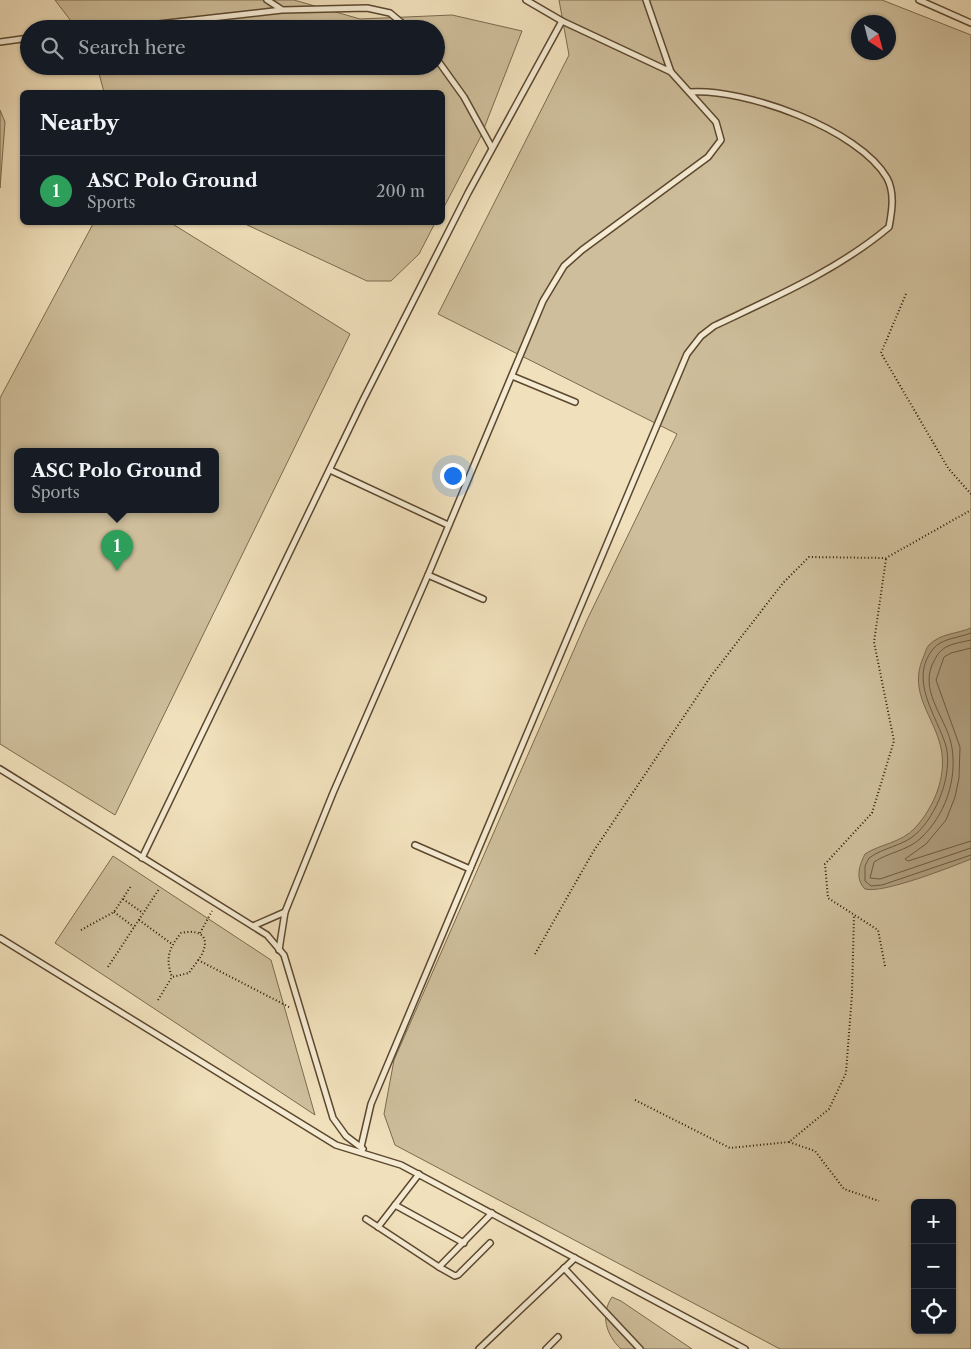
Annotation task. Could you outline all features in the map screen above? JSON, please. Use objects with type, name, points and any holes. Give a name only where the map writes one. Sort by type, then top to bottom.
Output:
[{"type":"lane","points":[[267,0],[282,10]]},
{"type":"lane","points":[[279,950],[285,912],[333,793],[428,575],[543,301],[564,266],[582,250],[694,168],[716,149],[721,140],[716,122],[671,72],[562,20],[526,0]]},
{"type":"lane","points":[[646,0],[671,72]]},
{"type":"lane","points":[[918,0],[971,22]]},
{"type":"lane","points":[[194,20],[282,10],[367,8],[390,13],[398,20]]},
{"type":"lane","points":[[142,858],[330,470],[492,148],[562,20]]},
{"type":"lane","points":[[0,42],[20,39]]},
{"type":"lane","points":[[445,71],[464,97],[492,148]]},
{"type":"lane","points":[[361,1147],[371,1104],[687,354],[701,336],[714,326],[811,279],[867,246],[890,227],[893,203],[888,179],[872,159],[832,131],[785,110],[726,93],[690,92]]},
{"type":"lane","points":[[512,376],[575,402]]},
{"type":"lane","points":[[330,470],[448,525]]},
{"type":"lane","points":[[428,575],[483,599]]},
{"type":"lane","points":[[0,769],[267,935],[284,955],[333,1118],[342,1132],[369,1155]]},
{"type":"lane","points":[[415,844],[470,869]]},
{"type":"lane","points":[[253,926],[285,912]]},
{"type":"lane","points":[[0,938],[336,1145],[400,1164],[746,1349]]},
{"type":"lane","points":[[378,1227],[418,1174]]},
{"type":"lane","points":[[395,1204],[464,1242]]},
{"type":"lane","points":[[439,1267],[492,1213]]},
{"type":"lane","points":[[366,1219],[455,1276],[490,1243]]},
{"type":"lane","points":[[479,1349],[575,1258]]},
{"type":"lane","points":[[564,1268],[640,1349]]},
{"type":"lane","points":[[546,1349],[558,1337]]},
{"type":"path","points":[[906,294],[881,353],[904,397],[948,468],[971,494]]},
{"type":"path","points":[[535,954],[593,852],[711,676],[783,583],[809,556],[886,558],[971,510]]},
{"type":"path","points":[[885,966],[878,930],[828,898],[824,864],[872,813],[894,741],[874,642],[886,558]]},
{"type":"path","points":[[81,930],[114,912],[131,886]]},
{"type":"path","points":[[108,967],[159,889]]},
{"type":"path","points":[[123,899],[143,913]]},
{"type":"path","points":[[200,933],[216,904]]},
{"type":"path","points":[[114,912],[134,927]]},
{"type":"path","points":[[789,1142],[829,1109],[846,1074],[852,994],[854,915]]},
{"type":"path","points":[[138,920],[172,944]]},
{"type":"path","points":[[158,1000],[172,977],[189,973],[198,960],[204,949],[200,933],[195,931],[181,933],[172,944],[167,960],[172,977]]},
{"type":"path","points":[[198,960],[302,1013]]},
{"type":"path","points":[[634,1100],[730,1148],[789,1142],[815,1151],[844,1188],[880,1201]]},
{"type":"shaded area","points":[[55,0],[294,0],[360,19],[452,15],[522,31],[481,136],[445,205],[445,90],[103,90],[99,75],[445,75],[445,20],[70,20]]},
{"type":"shaded area","points":[[559,0],[882,0],[971,35],[971,1349],[780,1349],[395,1145],[384,1114],[394,1060],[587,620],[677,434],[438,314],[569,55]]},
{"type":"shaded area","points":[[0,110],[5,122],[0,188]]},
{"type":"shaded area","points":[[92,225],[174,225],[350,334],[115,815],[0,744],[0,398]]},
{"type":"shaded area","points":[[247,225],[434,225],[419,254],[391,281],[367,281]]},
{"type":"shaded area","points":[[113,856],[271,960],[315,1115],[55,943]]},
{"type":"shaded area","points":[[612,1297],[621,1301],[692,1349],[621,1349],[612,1338],[606,1324],[606,1311]]},
{"type":"water","points":[[971,628],[971,859],[901,884],[886,888],[865,889],[860,881],[859,872],[865,854],[903,837],[915,828],[928,811],[940,781],[942,770],[941,748],[920,693],[918,682],[919,671],[926,649],[939,638]]},
{"type":"place","name":"ASC Polo Ground","points":[[117,571]]}]
